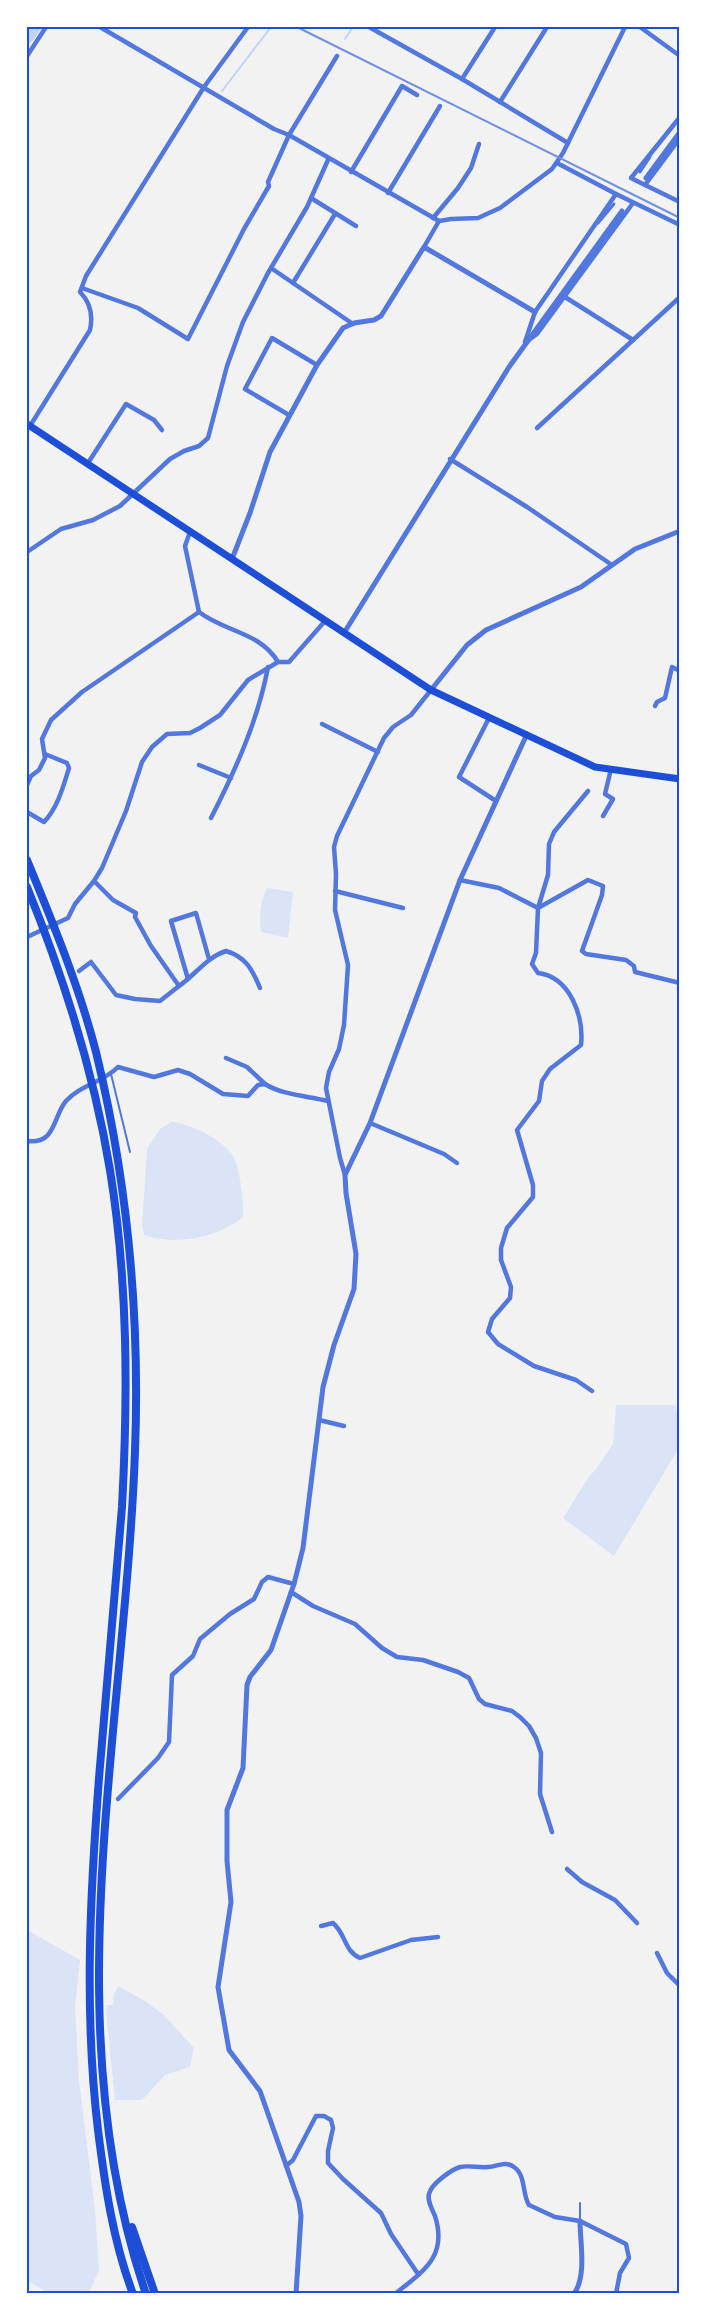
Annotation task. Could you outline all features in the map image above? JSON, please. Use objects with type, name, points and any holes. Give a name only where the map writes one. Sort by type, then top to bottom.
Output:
[{"type":"highway","points":[[27,860],[64,950],[92,1040],[119,1163],[132,1266],[135,1450],[103,1866],[100,2009],[103,2069],[116,2177],[146,2294]]},
{"type":"highway","points":[[27,887],[54,951],[85,1055],[110,1170],[122,1266],[126,1348],[125,1448],[89,1935],[90,2034],[104,2172],[115,2234],[133,2294]]},
{"type":"highway","points":[[116,2177],[155,2294]]},
{"type":"main road","points":[[28,425],[431,690],[595,767],[680,779]]},
{"type":"street","points":[[27,56],[46,27]]},
{"type":"street","points":[[100,27],[274,129],[289,135],[328,160],[439,221],[484,216],[500,208],[552,170],[568,143],[626,27]]},
{"type":"street","points":[[28,425],[90,330],[92,314],[85,297],[80,292],[86,276],[204,87],[248,27]]},
{"type":"street","points":[[369,27],[462,79],[568,143]]},
{"type":"street","points":[[462,79],[495,27]]},
{"type":"street","points":[[500,102],[547,27]]},
{"type":"street","points":[[640,27],[680,56]]},
{"type":"street","points":[[82,288],[138,308],[188,339],[244,229],[269,186],[268,182],[289,135],[337,56]]},
{"type":"street","points":[[351,172],[402,86],[417,95]]},
{"type":"street","points":[[388,193],[440,106]]},
{"type":"street","points":[[680,117],[631,178],[646,182],[680,202]]},
{"type":"street","points":[[640,172],[674,124]]},
{"type":"street","points":[[646,182],[680,132]]},
{"type":"street","points":[[646,182],[680,138]]},
{"type":"street","points":[[433,218],[471,168],[479,144]]},
{"type":"street","points":[[27,552],[61,530],[93,520],[120,506],[170,459],[183,451],[199,446],[208,438],[233,348],[243,322],[311,198],[328,160]]},
{"type":"street","points":[[557,163],[680,225]]},
{"type":"street","points":[[525,342],[535,312],[616,194]]},
{"type":"street","points":[[311,198],[356,226]]},
{"type":"street","points":[[525,342],[537,334],[633,203]]},
{"type":"street","points":[[577,250],[614,204]]},
{"type":"street","points":[[344,633],[450,459],[525,342],[622,211]]},
{"type":"street","points":[[292,283],[335,214]]},
{"type":"street","points":[[232,559],[270,452],[317,365],[337,334],[344,328],[381,316],[439,221]]},
{"type":"street","points":[[424,247],[535,312]]},
{"type":"street","points":[[271,268],[353,324]]},
{"type":"street","points":[[565,297],[633,340]]},
{"type":"street","points":[[537,428],[680,297]]},
{"type":"street","points":[[289,415],[245,389],[272,338],[317,365]]},
{"type":"street","points":[[88,463],[126,404],[154,420],[162,430]]},
{"type":"street","points":[[450,459],[527,507],[612,565]]},
{"type":"street","points":[[190,531],[184,546],[199,612],[219,624],[250,635],[271,651],[278,662]]},
{"type":"street","points":[[296,2294],[300,2209],[260,2091],[229,2050],[218,1978],[231,1902],[227,1861],[227,1810],[243,1768],[248,1685],[250,1677],[271,1650],[294,1584],[303,1548],[323,1388],[334,1345],[354,1289],[356,1254],[345,1175],[326,1083],[339,1049],[344,1025],[348,965],[347,954],[337,924],[334,841],[388,733],[411,715],[467,645],[486,630],[581,587],[635,549],[680,531]]},
{"type":"street","points":[[27,785],[31,776],[41,766],[45,754],[42,739],[51,720],[74,698],[199,612]]},
{"type":"street","points":[[28,937],[68,918],[75,904],[94,881],[102,868],[122,820],[142,762],[152,747],[167,734],[190,733],[220,715],[248,680],[278,662],[290,662],[325,621]]},
{"type":"street","points":[[211,818],[231,778],[261,701],[268,667]]},
{"type":"street","points":[[655,706],[657,702],[665,698],[672,668],[680,671]]},
{"type":"street","points":[[489,718],[459,777],[496,801]]},
{"type":"street","points":[[322,724],[378,752]]},
{"type":"street","points":[[345,1175],[370,1123],[460,880],[527,734]]},
{"type":"street","points":[[27,812],[44,822],[58,801],[69,768],[67,763],[45,754]]},
{"type":"street","points":[[199,765],[231,778]]},
{"type":"street","points":[[603,816],[613,799],[604,794],[611,769]]},
{"type":"street","points":[[588,791],[554,832],[549,844],[548,875],[538,908],[536,953],[532,964],[538,973],[547,974],[562,982],[583,1027],[581,1045],[550,1069],[542,1081],[539,1101],[517,1130],[532,1185],[533,1197],[528,1206],[507,1228],[501,1248],[501,1260],[511,1287],[510,1298],[492,1319],[488,1332],[498,1344],[534,1366],[576,1380],[592,1391]]},
{"type":"street","points":[[460,880],[499,888],[538,908]]},
{"type":"street","points":[[538,908],[588,880],[600,883],[603,886],[602,895],[582,951],[586,954],[626,960],[634,966],[635,972],[680,983]]},
{"type":"street","points":[[94,881],[113,900],[136,913],[135,917],[151,946],[179,986]]},
{"type":"street","points":[[335,891],[403,908]]},
{"type":"street","points":[[188,979],[171,921],[196,913],[209,959]]},
{"type":"street","points":[[79,971],[91,962],[116,995],[159,1000],[188,979],[209,959],[226,951],[242,957],[252,968],[260,988]]},
{"type":"street","points":[[226,1058],[247,1067],[275,1090],[328,1101]]},
{"type":"street","points":[[27,1141],[31,1142],[48,1136],[68,1098],[111,1074],[118,1067],[154,1077],[178,1070],[190,1074],[223,1094],[237,1097],[248,1096],[258,1085],[265,1084]]},
{"type":"street","points":[[370,1123],[444,1154],[457,1163]]},
{"type":"street","points":[[319,1420],[344,1426]]},
{"type":"street","points":[[118,1799],[158,1758],[169,1742],[172,1675],[193,1656],[200,1639],[230,1614],[254,1599],[262,1582],[268,1577],[294,1584]]},
{"type":"street","points":[[291,1592],[313,1606],[355,1624],[382,1648],[397,1657],[423,1660],[469,1678],[479,1699],[485,1704],[512,1711],[520,1717],[537,1738],[541,1753],[540,1794],[552,1832]]},
{"type":"street","points":[[567,1869],[589,1887],[615,1900],[637,1923]]},
{"type":"street","points":[[321,1926],[333,1923],[340,1929],[349,1952],[360,1958],[411,1940],[438,1937]]},
{"type":"street","points":[[657,1953],[667,1973],[680,1986]]},
{"type":"street","points":[[286,2166],[293,2160],[314,2119],[320,2115],[331,2120],[333,2128],[328,2163],[381,2213],[391,2234],[418,2274]]},
{"type":"street","points":[[395,2294],[431,2262],[439,2247],[437,2223],[429,2200],[429,2193],[440,2181],[461,2167],[487,2167],[504,2163],[512,2166],[520,2175],[528,2205],[555,2217],[580,2221],[626,2244],[629,2258],[620,2273],[616,2294]]},
{"type":"street","points":[[574,2294],[578,2288],[581,2272],[580,2221]]},
{"type":"lane","points":[[111,1074],[130,1152]]},
{"type":"lane","points":[[580,2203],[580,2221]]},
{"type":"shaded area","points":[[267,888],[293,892],[288,938],[261,932],[261,910]]},
{"type":"shaded area","points":[[171,1122],[188,1126],[215,1139],[234,1158],[240,1178],[243,1217],[233,1224],[209,1235],[183,1240],[144,1235],[142,1225],[147,1149],[160,1129]]},
{"type":"shaded area","points":[[616,1405],[675,1405],[680,1422],[680,1446],[614,1556],[563,1518],[613,1444]]},
{"type":"shaded area","points":[[27,1930],[80,1960],[75,2007],[79,2080],[95,2209],[99,2271],[88,2294],[50,2294],[27,2280]]},
{"type":"shaded area","points":[[118,1986],[164,2015],[194,2048],[190,2067],[165,2075],[142,2100],[115,2100],[106,2012],[107,2005],[113,2005],[114,1994]]},
{"type":"waterway","points":[[27,36],[33,27]]},
{"type":"waterway","points":[[222,91],[271,27]]},
{"type":"waterway","points":[[345,39],[353,27]]},
{"type":"railway","points":[[297,27],[680,218]]}]
